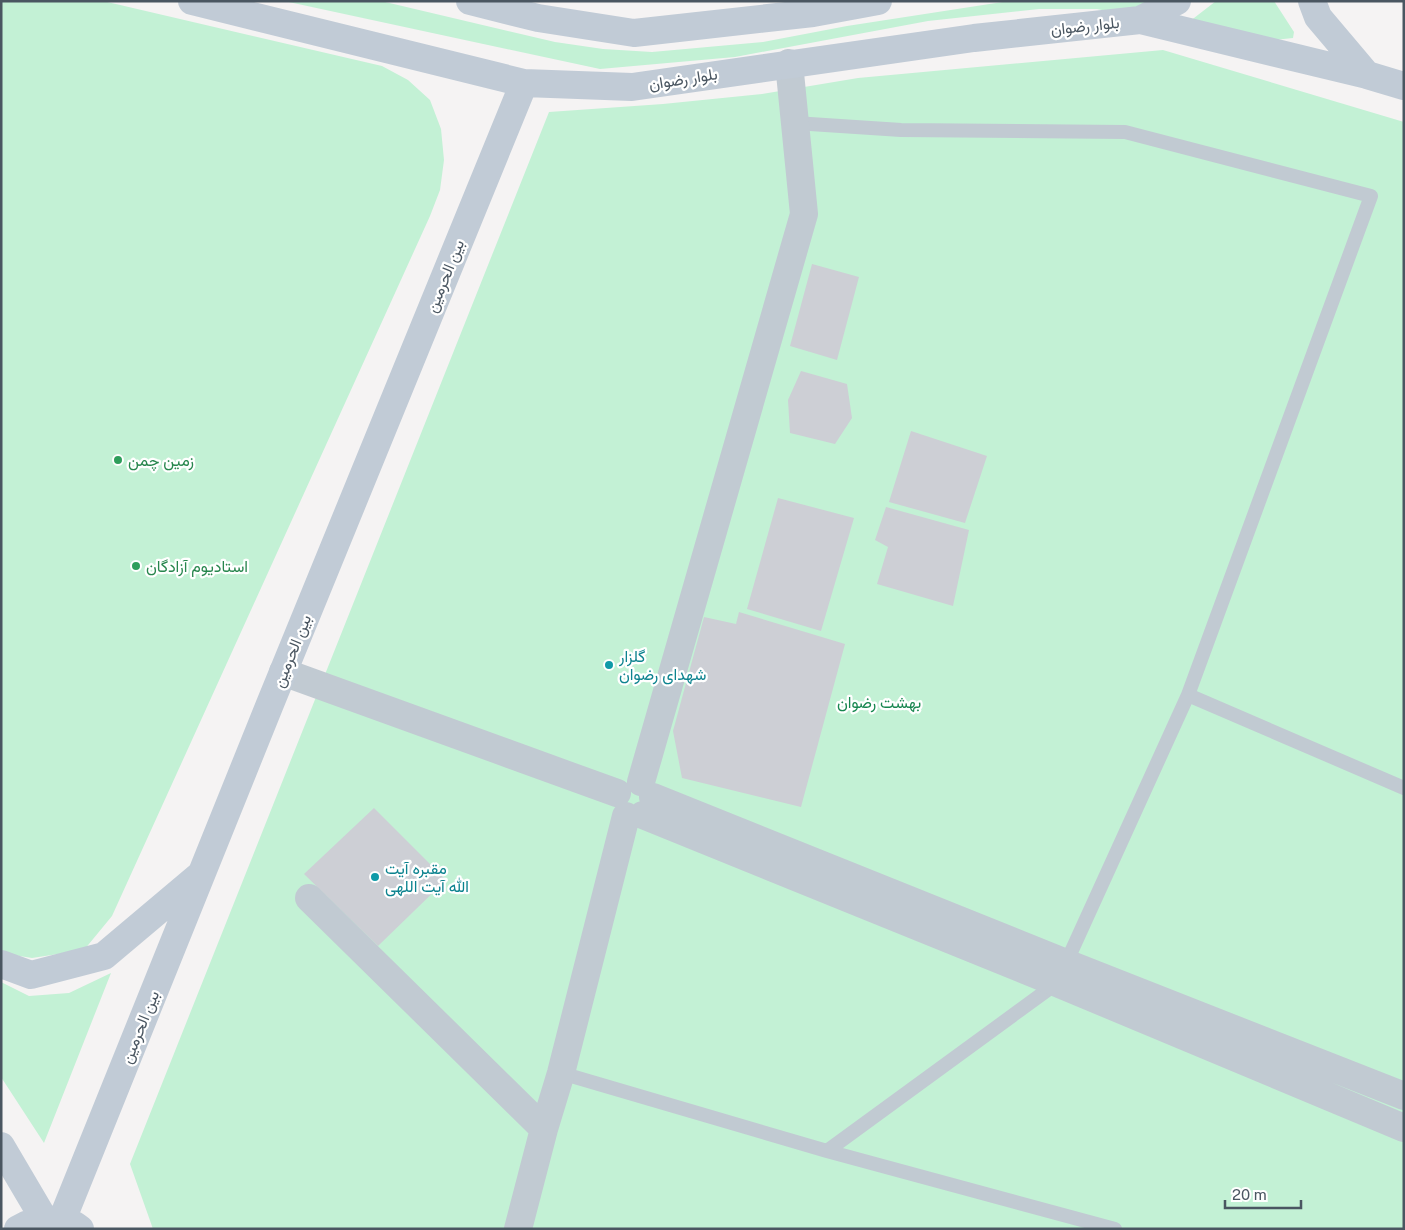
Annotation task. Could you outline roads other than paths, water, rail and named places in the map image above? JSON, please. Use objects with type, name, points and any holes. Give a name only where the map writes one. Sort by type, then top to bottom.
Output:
[{"type":"street","name":"بلوار رضوان","points":[[192,1],[524,83],[632,87],[974,38],[1140,20],[1176,1]]},
{"type":"street","points":[[470,1],[538,18],[634,34],[813,13],[878,1]]},
{"type":"street","points":[[1312,1],[1318,17],[1367,75]]},
{"type":"street","points":[[1140,20],[1367,75],[1404,86]]},
{"type":"street","points":[[518,1229],[636,800],[804,214],[789,64]]},
{"type":"street","name":"بین الحرمین","points":[[62,1222],[524,83]]},
{"type":"street","points":[[284,672],[636,800],[1062,973],[1404,1128]]},
{"type":"street","points":[[1,964],[31,975],[104,956],[202,874]]},
{"type":"street","points":[[309,898],[544,1129]]},
{"type":"street","points":[[1062,973],[1404,1096]]},
{"type":"street","points":[[1,1146],[62,1222]]},
{"type":"street","points":[[18,1229],[28,1223],[62,1222]]},
{"type":"lane","points":[[795,123],[902,130],[1125,132],[1371,196],[1188,695],[1062,973],[827,1151]]},
{"type":"lane","points":[[1188,695],[1404,788]]},
{"type":"lane","points":[[561,1073],[827,1151],[1115,1229]]},
{"type":"place","name":"زمین چمن","points":[[118,460]]},
{"type":"place","name":"استادیوم آزادگان","points":[[136,566]]},
{"type":"place","name":"گلزار شهدای رضوان","points":[[609,665]]},
{"type":"place","name":"مقبره آیت الله آیت اللهی","points":[[375,877]]},
{"type":"park label","name":"بهشت رضوان","points":[[879,702]]}]
